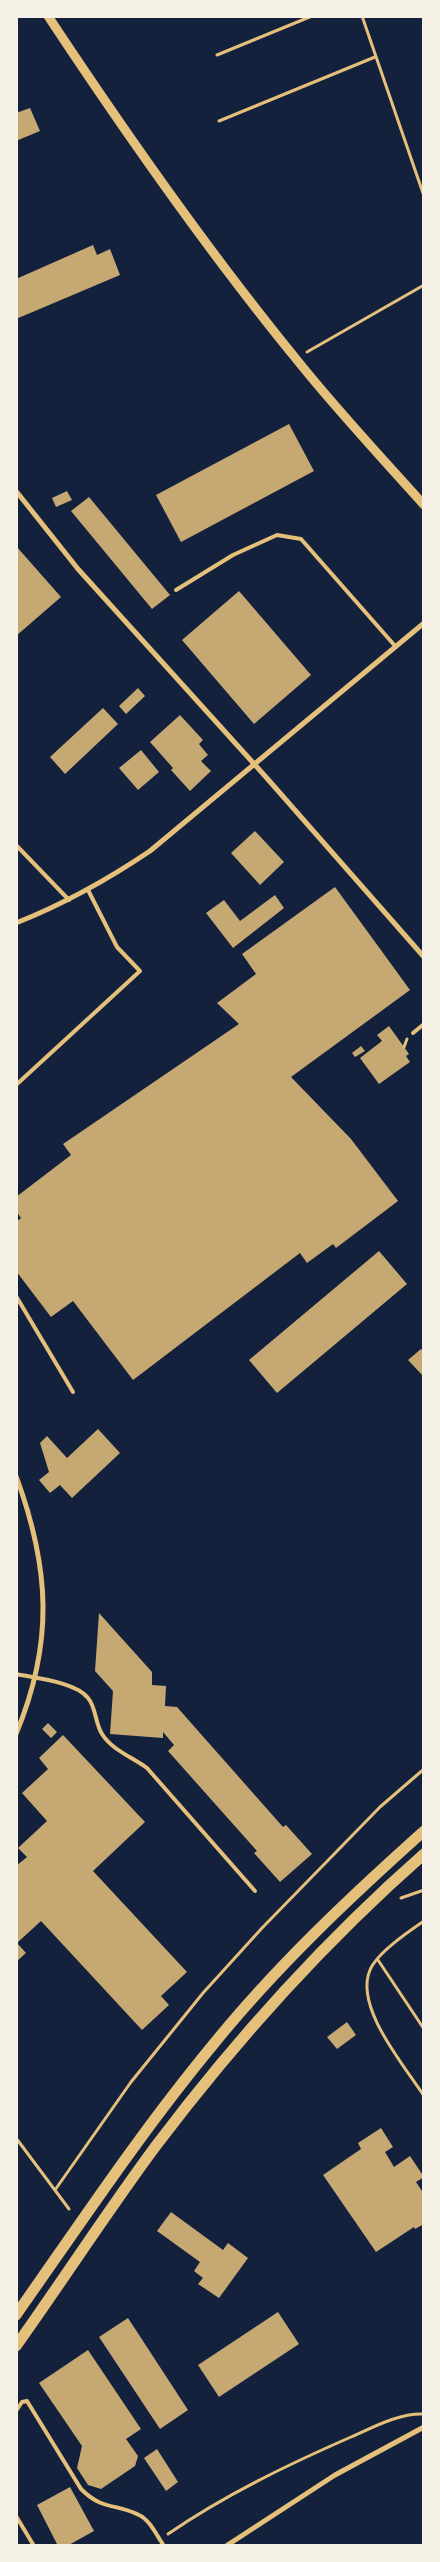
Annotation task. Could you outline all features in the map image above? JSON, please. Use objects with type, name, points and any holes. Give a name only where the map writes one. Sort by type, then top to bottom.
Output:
[{"type":"main road","points":[[16,2315],[140,2139],[213,2045],[334,1914],[424,1831]]},
{"type":"main road","points":[[16,2346],[154,2148],[227,2056],[311,1962],[385,1888],[424,1854]]},
{"type":"street","points":[[48,16],[112,113],[208,245],[296,359],[424,505]]},
{"type":"street","points":[[16,491],[78,569],[254,764],[424,957]]},
{"type":"street","points":[[16,923],[69,900],[112,877],[163,841],[424,624]]},
{"type":"street","points":[[16,1476],[39,1550],[42,1580],[42,1648],[36,1678],[16,1734]]},
{"type":"street","points":[[226,2546],[335,2475],[424,2428]]},
{"type":"lane","points":[[176,590],[233,555],[277,535],[301,538],[396,647]]},
{"type":"lane","points":[[16,845],[69,900]]},
{"type":"lane","points":[[16,1085],[140,971],[117,947],[88,890]]},
{"type":"lane","points":[[413,1033],[424,1024]]},
{"type":"lane","points":[[16,1296],[72,1392]]},
{"type":"lane","points":[[16,1674],[73,1687],[88,1698],[102,1734],[116,1750],[147,1768],[255,1891]]},
{"type":"lane","points":[[16,2411],[22,2402],[27,2401],[81,2489],[91,2499],[111,2508],[138,2514],[145,2519],[164,2546]]},
{"type":"lane","points":[[16,2516],[34,2546]]},
{"type":"path","points":[[216,55],[312,16]]},
{"type":"path","points":[[362,16],[424,196]]},
{"type":"path","points":[[219,121],[375,57]]},
{"type":"path","points":[[316,347],[424,285]]},
{"type":"path","points":[[55,2190],[132,2082],[203,1993],[262,1928],[380,1807],[424,1769]]},
{"type":"path","points":[[401,1898],[424,1890]]},
{"type":"path","points":[[424,1922],[397,1939],[370,1968],[366,1984],[370,2010],[424,2096]]},
{"type":"path","points":[[378,1960],[424,2029]]},
{"type":"path","points":[[16,2138],[69,2210]]},
{"type":"path","points":[[160,2540],[200,2512],[248,2484],[387,2422],[424,2414]]},
{"type":"building","points":[[30,108],[40,131],[16,141],[16,113]]},
{"type":"building","points":[[93,245],[97,255],[110,249],[120,275],[16,319],[16,279]]},
{"type":"building","points":[[289,424],[314,471],[181,542],[156,495]]},
{"type":"building","points":[[67,491],[72,500],[56,507],[52,498]]},
{"type":"building","points":[[89,497],[170,595],[152,609],[71,511]]},
{"type":"building","points":[[16,546],[61,597],[16,636]]},
{"type":"building","points":[[239,591],[311,675],[254,724],[182,640]]},
{"type":"building","points":[[138,688],[145,696],[126,714],[119,706]]},
{"type":"building","points":[[103,708],[118,724],[65,774],[50,757]]},
{"type":"building","points":[[180,715],[203,740],[199,744],[208,755],[201,761],[211,771],[190,791],[150,742]]},
{"type":"building","points":[[141,750],[159,772],[138,790],[119,768]]},
{"type":"building","points":[[255,831],[284,862],[260,885],[231,853]]},
{"type":"building","points":[[335,887],[410,990],[291,1077],[351,1139],[398,1201],[336,1248],[333,1244],[307,1263],[300,1253],[133,1380],[73,1301],[51,1317],[16,1271],[16,1222],[21,1218],[16,1211],[16,1197],[71,1155],[63,1144],[239,1024],[217,1003],[256,974],[242,954]]},
{"type":"building","points":[[275,895],[284,908],[233,948],[206,913],[224,900],[240,921]]},
{"type":"building","points":[[389,1026],[409,1054],[406,1056],[410,1062],[379,1084],[360,1058],[382,1041],[377,1035]]},
{"type":"building","points":[[361,1046],[365,1051],[355,1057],[352,1053]]},
{"type":"building","points":[[379,1251],[407,1284],[277,1393],[249,1360]]},
{"type":"building","points":[[421,1349],[424,1352],[424,1377],[408,1360]]},
{"type":"building","points":[[98,1429],[120,1453],[72,1498],[60,1485],[50,1493],[39,1480],[49,1472],[40,1443],[47,1436],[67,1458]]},
{"type":"building","points":[[99,1613],[152,1672],[152,1685],[166,1686],[165,1706],[177,1707],[283,1827],[286,1825],[312,1854],[280,1882],[254,1853],[257,1851],[168,1751],[174,1745],[163,1732],[163,1738],[110,1734],[113,1691],[95,1671]]},
{"type":"building","points":[[48,1723],[57,1732],[51,1738],[42,1729]]},
{"type":"building","points":[[63,1735],[145,1822],[93,1871],[187,1972],[161,1996],[169,2005],[142,2030],[41,1921],[17,1943],[26,1953],[16,1962],[16,1866],[27,1857],[18,1848],[47,1821],[22,1793],[48,1769],[39,1758]]},
{"type":"building","points":[[347,2022],[356,2035],[337,2049],[327,2037]]},
{"type":"building","points":[[381,2128],[393,2147],[385,2152],[394,2167],[410,2156],[424,2177],[416,2182],[424,2194],[424,2224],[415,2229],[414,2227],[376,2252],[323,2175],[361,2149],[358,2143]]},
{"type":"building","points":[[171,2212],[223,2250],[228,2243],[248,2258],[219,2298],[198,2284],[203,2278],[194,2271],[200,2262],[157,2231]]},
{"type":"building","points":[[278,2312],[299,2344],[219,2397],[198,2365]]},
{"type":"building","points":[[128,2318],[188,2410],[160,2429],[99,2337]]},
{"type":"building","points":[[88,2350],[141,2429],[126,2439],[138,2456],[135,2466],[101,2489],[88,2485],[77,2468],[82,2446],[39,2383]]},
{"type":"building","points":[[157,2449],[178,2482],[166,2491],[144,2458]]},
{"type":"building","points":[[70,2487],[94,2531],[67,2546],[58,2546],[37,2505]]}]
